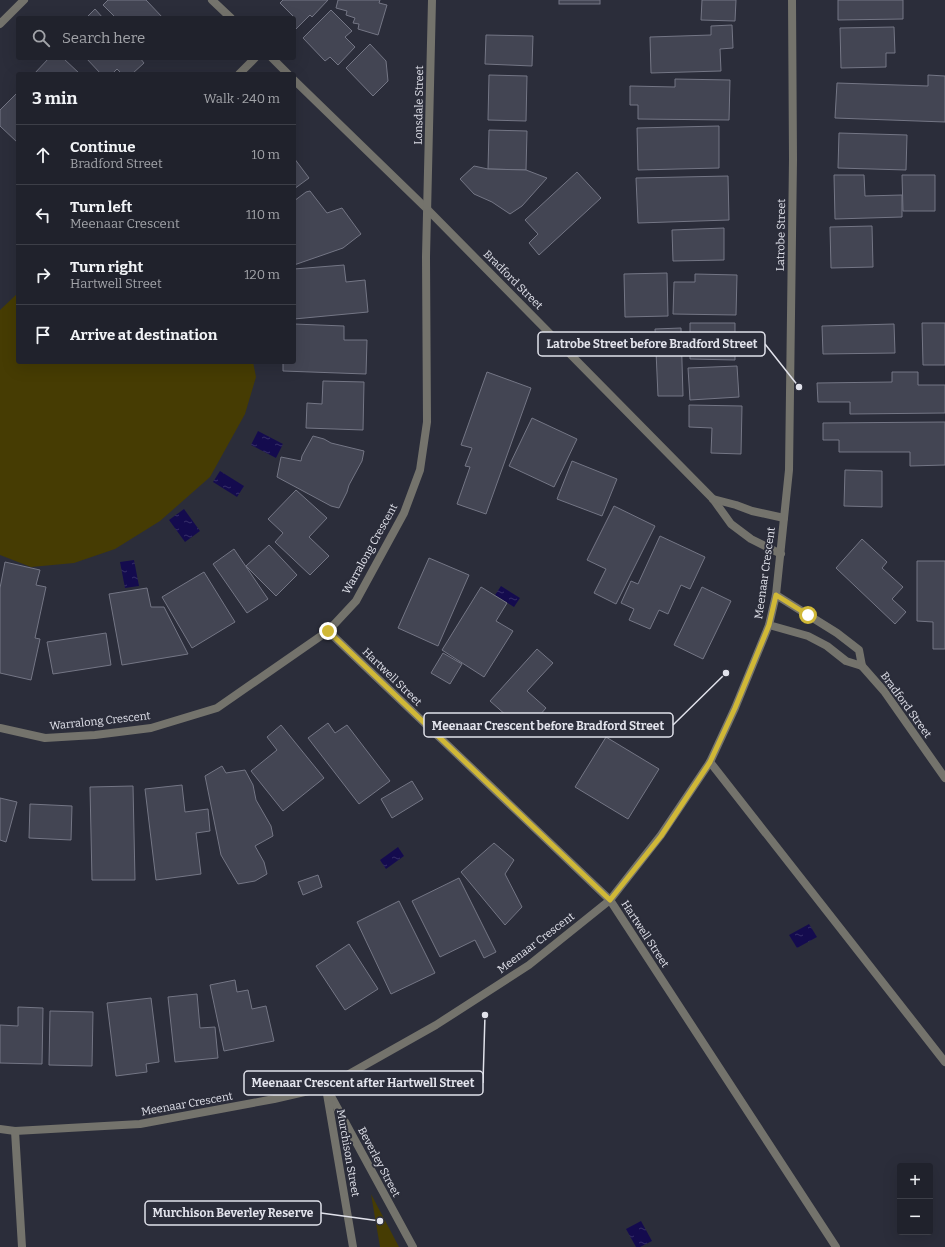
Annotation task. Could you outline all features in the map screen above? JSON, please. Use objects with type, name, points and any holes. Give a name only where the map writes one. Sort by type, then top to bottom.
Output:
[{"type":"street","points":[[0,24],[24,0]]},
{"type":"street","points":[[212,0],[229,16]]},
{"type":"street","name":"Lonsdale Street","points":[[428,210],[432,0]]},
{"type":"street","name":"Latrobe Street","points":[[789,470],[792,0]]},
{"type":"street","points":[[241,72],[253,60]]},
{"type":"street","points":[[274,60],[286,72]]},
{"type":"street","name":"Bradford Street","points":[[296,82],[428,210],[713,499],[731,524],[751,539],[781,554]]},
{"type":"street","name":"Warralong Crescent","points":[[0,728],[45,738],[95,735],[152,728],[217,708],[328,631],[356,601],[404,513],[420,470],[427,422],[426,257],[428,210]]},
{"type":"street","name":"Meenaar Crescent","points":[[0,1129],[15,1131],[140,1124],[274,1099],[326,1087],[436,1025],[529,965],[610,900],[661,836],[710,762],[735,708],[769,625],[776,595],[789,470]]},
{"type":"street","points":[[713,499],[752,511],[784,518]]},
{"type":"street","name":"Bradford Street","points":[[776,595],[837,632],[859,650],[862,666],[884,691],[945,778]]},
{"type":"street","name":"Bradford Street","points":[[769,625],[808,636],[827,646],[846,661],[862,666]]},
{"type":"street","name":"Hartwell Street","points":[[328,631],[610,900],[836,1247]]},
{"type":"street","points":[[710,762],[945,1062]]},
{"type":"street","name":"Murchison Street","points":[[326,1087],[353,1247]]},
{"type":"street","name":"Beverley Street","points":[[326,1087],[412,1247]]},
{"type":"street","points":[[15,1131],[22,1247]]},
{"type":"shaded area","points":[[16,295],[16,364],[253,364],[256,377],[245,414],[210,477],[160,521],[115,549],[74,563],[31,567],[0,555],[0,310]]},
{"type":"shaded area","points":[[371,1194],[399,1247],[380,1247]]},
{"type":"water","points":[[258,431],[283,444],[276,458],[251,445]]},
{"type":"water","points":[[220,471],[244,486],[237,497],[213,482]]},
{"type":"water","points":[[184,509],[200,531],[185,542],[169,520]]},
{"type":"water","points":[[134,560],[139,586],[125,588],[120,562]]},
{"type":"water","points":[[501,586],[520,598],[514,607],[495,595]]},
{"type":"water","points":[[398,847],[404,856],[386,869],[380,860]]},
{"type":"water","points":[[809,924],[817,937],[797,948],[789,935]]},
{"type":"water","points":[[641,1221],[652,1241],[640,1247],[636,1247],[626,1229]]},
{"type":"building","points":[[108,0],[146,0],[161,16],[114,16],[103,5]]},
{"type":"building","points":[[283,0],[328,0],[312,17],[310,15],[296,29],[296,16],[293,16],[280,3]]},
{"type":"building","points":[[338,0],[380,0],[379,3],[387,5],[378,35],[358,29],[359,24],[353,23],[355,18],[346,15],[347,11],[336,8]]},
{"type":"building","points":[[559,0],[600,0],[600,4],[559,4]]},
{"type":"building","points":[[702,0],[736,0],[735,21],[701,20]]},
{"type":"building","points":[[838,0],[903,0],[903,19],[838,20]]},
{"type":"building","points":[[95,9],[101,16],[88,16]]},
{"type":"building","points":[[331,10],[352,31],[345,37],[355,47],[338,65],[330,57],[325,61],[303,38]]},
{"type":"building","points":[[732,25],[733,48],[720,49],[721,71],[651,73],[650,37],[711,35],[711,26]]},
{"type":"building","points":[[894,27],[895,53],[886,53],[886,67],[841,68],[840,28]]},
{"type":"building","points":[[486,35],[533,36],[532,66],[485,64]]},
{"type":"building","points":[[370,44],[386,61],[388,81],[373,96],[346,68]]},
{"type":"building","points":[[47,60],[65,60],[78,72],[36,72]]},
{"type":"building","points":[[88,60],[142,60],[144,63],[134,72],[120,72],[117,69],[114,72],[99,72]]},
{"type":"building","points":[[489,75],[527,76],[526,121],[488,120]]},
{"type":"building","points":[[928,75],[945,76],[945,122],[835,118],[837,83],[928,86]]},
{"type":"building","points":[[675,79],[730,80],[729,120],[638,119],[638,105],[630,105],[630,86],[675,87]]},
{"type":"building","points":[[16,94],[16,141],[0,126],[0,110]]},
{"type":"building","points":[[719,126],[719,168],[638,170],[637,128]]},
{"type":"building","points":[[489,130],[527,131],[526,170],[488,169]]},
{"type":"building","points":[[839,133],[907,135],[906,170],[838,168]]},
{"type":"building","points":[[296,161],[309,178],[296,188]]},
{"type":"building","points":[[474,166],[488,169],[526,170],[547,178],[522,206],[510,214],[492,202],[474,194],[460,179]]},
{"type":"building","points":[[577,172],[601,198],[539,255],[529,243],[538,234],[525,220]]},
{"type":"building","points":[[834,175],[864,175],[865,196],[902,195],[902,217],[835,219]]},
{"type":"building","points":[[902,175],[935,175],[935,211],[903,211]]},
{"type":"building","points":[[728,176],[729,220],[638,223],[636,178]]},
{"type":"building","points":[[310,191],[327,213],[342,208],[361,234],[343,248],[296,264],[296,200],[306,192]]},
{"type":"building","points":[[872,226],[873,267],[831,268],[830,227]]},
{"type":"building","points":[[724,228],[724,260],[673,261],[672,230]]},
{"type":"building","points":[[344,265],[346,282],[365,280],[368,312],[296,319],[296,269]]},
{"type":"building","points":[[667,273],[668,316],[625,317],[624,274]]},
{"type":"building","points":[[695,274],[737,275],[736,315],[673,314],[674,282],[695,282]]},
{"type":"building","points":[[690,323],[735,323],[735,360],[690,359]]},
{"type":"building","points":[[922,323],[945,323],[945,365],[923,365]]},
{"type":"building","points":[[296,324],[344,326],[344,340],[367,340],[366,374],[283,371],[283,364],[296,364]]},
{"type":"building","points":[[894,324],[895,353],[823,354],[822,326]]},
{"type":"building","points":[[681,328],[683,396],[658,396],[655,329]]},
{"type":"building","points":[[737,366],[739,397],[690,400],[688,368]]},
{"type":"building","points":[[487,372],[531,388],[486,514],[457,504],[470,467],[465,466],[472,448],[461,445]]},
{"type":"building","points":[[892,372],[918,372],[918,385],[945,385],[945,413],[850,414],[850,402],[818,402],[817,383],[892,382]]},
{"type":"building","points":[[323,381],[364,382],[363,430],[306,428],[307,403],[322,404]]},
{"type":"building","points":[[689,405],[742,406],[741,454],[711,453],[712,428],[689,427]]},
{"type":"building","points":[[532,418],[577,439],[554,487],[509,466]]},
{"type":"building","points":[[945,422],[945,465],[910,466],[910,452],[839,452],[839,440],[823,440],[823,423]]},
{"type":"building","points":[[313,436],[331,443],[364,451],[362,461],[339,508],[331,506],[277,477],[281,457],[301,461],[302,456]]},
{"type":"building","points":[[572,461],[617,479],[602,516],[557,499]]},
{"type":"building","points":[[845,470],[882,471],[882,507],[844,506]]},
{"type":"building","points":[[296,490],[327,518],[309,537],[329,556],[310,575],[275,542],[283,533],[268,519]]},
{"type":"building","points":[[614,506],[655,526],[616,604],[594,593],[606,569],[587,560]]},
{"type":"building","points":[[660,536],[705,557],[690,589],[681,585],[668,614],[659,610],[650,629],[629,620],[634,609],[621,603],[631,581],[638,584]]},
{"type":"building","points":[[862,539],[887,562],[882,568],[903,587],[892,599],[906,612],[895,624],[836,568]]},
{"type":"building","points":[[269,545],[297,575],[276,596],[246,566]]},
{"type":"building","points":[[234,549],[268,599],[247,613],[213,564]]},
{"type":"building","points":[[429,558],[469,575],[438,646],[398,628]]},
{"type":"building","points":[[917,561],[945,561],[945,649],[933,649],[933,622],[917,621]]},
{"type":"building","points":[[5,562],[40,570],[36,585],[46,587],[35,638],[40,639],[31,680],[0,673],[0,588]]},
{"type":"building","points":[[204,572],[235,622],[192,648],[162,597]]},
{"type":"building","points":[[481,587],[507,603],[496,621],[513,631],[484,677],[442,650]]},
{"type":"building","points":[[702,587],[731,601],[703,659],[674,645]]},
{"type":"building","points":[[147,588],[151,607],[164,607],[188,654],[122,665],[109,594]]},
{"type":"building","points":[[106,633],[111,665],[53,674],[47,642]]},
{"type":"building","points":[[537,649],[553,663],[527,691],[546,708],[525,732],[490,701]]},
{"type":"building","points":[[443,653],[462,664],[450,684],[431,673]]},
{"type":"building","points":[[328,723],[335,733],[347,725],[390,781],[359,804],[308,738]]},
{"type":"building","points":[[281,725],[324,778],[283,811],[251,771],[277,750],[267,737]]},
{"type":"building","points":[[606,737],[659,769],[628,819],[575,787]]},
{"type":"building","points":[[222,766],[226,773],[245,770],[253,785],[256,800],[271,826],[273,836],[255,846],[264,862],[267,874],[255,881],[238,884],[221,855],[205,776]]},
{"type":"building","points":[[412,781],[423,799],[392,818],[381,799]]},
{"type":"building","points":[[182,785],[185,812],[208,809],[210,831],[196,833],[201,874],[156,880],[145,789]]},
{"type":"building","points":[[133,786],[135,880],[92,880],[90,787]]},
{"type":"building","points":[[0,798],[17,802],[6,842],[0,840]]},
{"type":"building","points":[[30,804],[72,806],[71,840],[29,838]]},
{"type":"building","points":[[494,843],[514,860],[505,874],[522,907],[505,925],[461,872]]},
{"type":"building","points":[[318,875],[322,887],[303,895],[298,882]]},
{"type":"building","points":[[459,878],[496,952],[484,958],[475,940],[440,957],[412,901]]},
{"type":"building","points":[[399,901],[435,973],[391,994],[357,922]]},
{"type":"building","points":[[349,944],[378,989],[345,1010],[316,966]]},
{"type":"building","points":[[235,980],[237,992],[248,990],[252,1009],[266,1006],[274,1041],[224,1051],[210,985]]},
{"type":"building","points":[[197,994],[200,1028],[215,1027],[218,1058],[175,1062],[168,997]]},
{"type":"building","points":[[151,998],[159,1062],[146,1064],[147,1072],[116,1076],[107,1003]]},
{"type":"building","points":[[18,1007],[43,1008],[42,1064],[0,1063],[0,1025],[18,1026]]},
{"type":"building","points":[[50,1011],[93,1012],[92,1066],[49,1065]]},
{"type":"place","name":"Latrobe Street before Bradford Street","points":[[799,387]]},
{"type":"place","name":"Meenaar Crescent before Bradford Street","points":[[726,673]]},
{"type":"place","name":"Meenaar Crescent after Hartwell Street","points":[[485,1015]]},
{"type":"place","name":"Murchison Beverley Reserve","points":[[380,1221]]},
{"type":"route","points":[[328,631],[610,900],[661,836],[710,762],[735,708],[769,625],[776,595],[808,615]]}]
